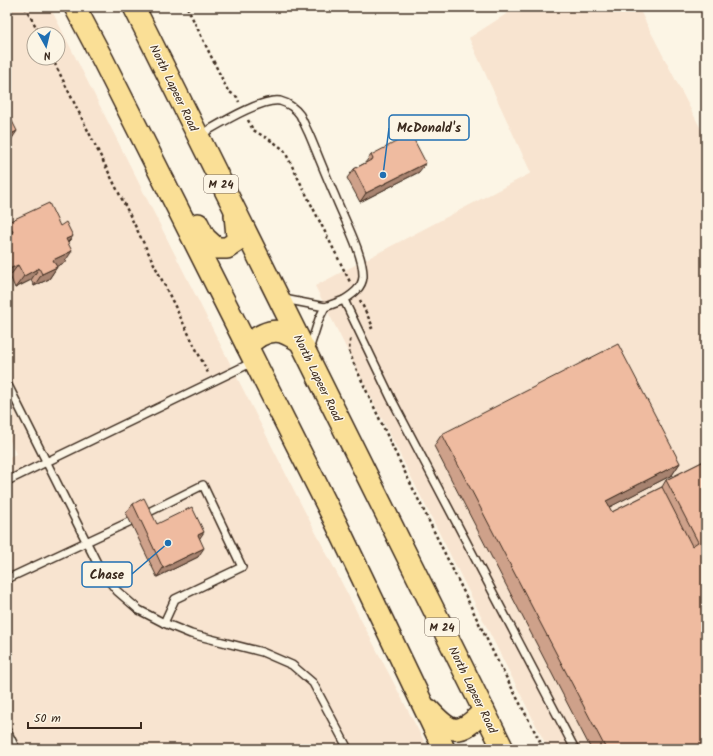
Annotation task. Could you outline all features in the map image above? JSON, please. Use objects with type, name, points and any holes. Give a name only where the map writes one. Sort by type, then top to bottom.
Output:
[{"type":"main road","points":[[76,7],[336,523],[444,749]]},
{"type":"main road","name":"North Lapeer Road","points":[[134,7],[503,749]]},
{"type":"main road","points":[[103,60],[127,83],[141,108],[205,238],[216,248],[227,248],[236,242],[235,210]]},
{"type":"main road","points":[[251,353],[256,337],[270,332],[282,332],[304,349]]},
{"type":"main road","points":[[423,704],[439,722],[452,729],[460,730],[467,726],[484,711]]},
{"type":"lane","points":[[198,136],[269,101],[278,101],[287,104],[299,114],[322,163],[349,228],[362,264],[363,278],[357,290],[344,300],[325,307],[278,298]]},
{"type":"lane","points":[[344,300],[394,405],[574,749]]},
{"type":"lane","points":[[304,349],[325,307]]},
{"type":"lane","points":[[7,481],[212,382],[251,353]]},
{"type":"lane","points":[[7,383],[101,571],[117,591],[139,610],[191,634],[262,652],[292,665],[313,683],[348,749]]},
{"type":"lane","points":[[142,515],[203,485],[242,566],[175,599],[164,622]]},
{"type":"lane","points":[[7,579],[131,522]]},
{"type":"lane","points":[[7,731],[16,749]]},
{"type":"path","points":[[25,7],[36,26]]},
{"type":"path","points":[[187,7],[228,91],[237,97],[253,130],[284,150],[346,275]]},
{"type":"path","points":[[56,66],[212,382]]},
{"type":"path","points":[[365,309],[373,327],[360,333],[350,341],[349,351],[356,370],[495,656],[544,749]]},
{"type":"shaded area","points":[[7,7],[50,7],[60,26],[26,26],[26,66],[66,66],[66,39],[302,506],[428,749],[7,749],[7,458],[16,454],[7,434]]},
{"type":"shaded area","points":[[517,7],[638,7],[706,139],[706,749],[548,749],[315,286],[531,173],[469,38]]},
{"type":"building","points":[[7,111],[17,131],[7,136]]},
{"type":"building","points":[[411,134],[426,163],[366,193],[354,169],[373,159],[371,155]]},
{"type":"building","points":[[49,203],[60,226],[66,222],[73,236],[66,239],[72,251],[53,260],[57,267],[42,274],[39,268],[24,276],[18,265],[7,270],[7,235],[13,232],[8,222]]},
{"type":"building","points":[[618,344],[680,463],[606,501],[612,512],[662,487],[692,546],[698,542],[666,480],[706,460],[706,749],[606,749],[442,434]]},
{"type":"building","points":[[144,498],[157,524],[192,507],[204,532],[198,535],[204,548],[163,568],[133,504]]},
{"type":"place","name":"McDonald's","points":[[383,175]]},
{"type":"place","name":"Chase","points":[[168,543]]}]
